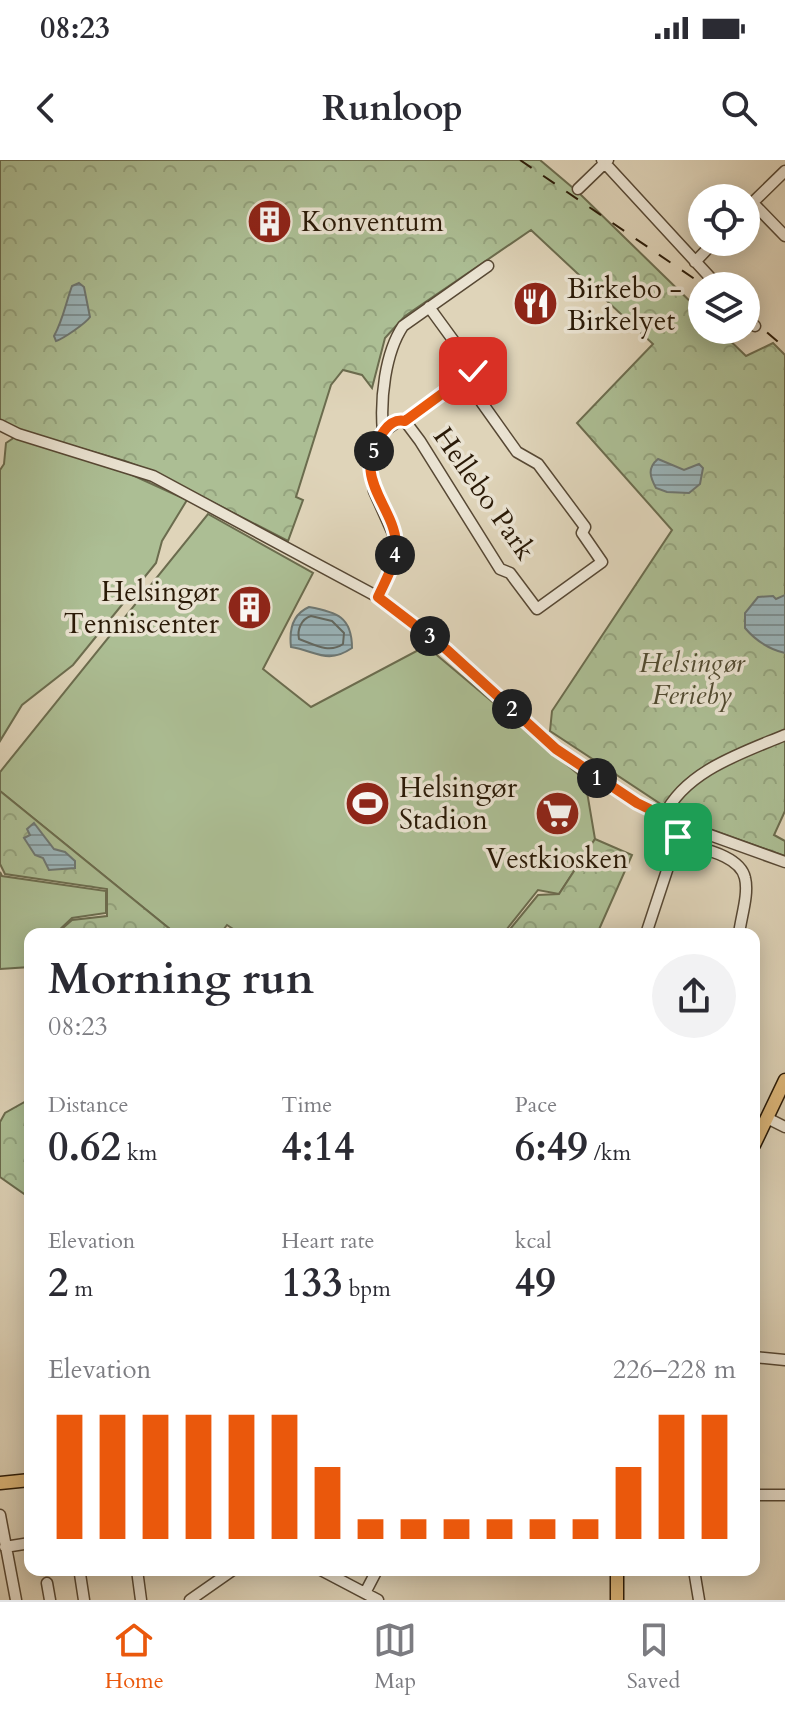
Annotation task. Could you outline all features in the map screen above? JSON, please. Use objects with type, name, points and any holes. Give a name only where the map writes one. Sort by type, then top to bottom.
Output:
[{"type":"main road","points":[[760,1130],[785,1080]]},
{"type":"main road","points":[[0,1483],[24,1481]]},
{"type":"main road","points":[[617,1576],[617,1600]]},
{"type":"street","points":[[578,189],[605,161],[705,272]]},
{"type":"street","points":[[760,195],[785,171]]},
{"type":"street","points":[[760,214],[785,236]]},
{"type":"street","points":[[695,262],[701,256]]},
{"type":"street","points":[[378,597],[396,550],[395,538],[374,491],[371,471],[372,456],[383,432],[384,394],[393,340],[403,326],[488,266]]},
{"type":"street","name":"Hellebo Park","points":[[383,432],[396,420],[405,421],[473,371],[429,307]]},
{"type":"street","name":"Hellebo Park","points":[[405,421],[456,496],[460,509],[500,569],[510,573],[537,609],[602,562],[582,533],[585,527],[557,489],[538,464],[517,452],[465,379]]},
{"type":"street","points":[[0,425],[18,434],[153,476],[378,597],[446,649],[556,749],[637,803],[682,825],[785,862]]},
{"type":"street","points":[[664,816],[684,786],[738,756],[785,735]]},
{"type":"street","points":[[648,928],[682,825]]},
{"type":"street","points":[[655,829],[734,861],[742,870],[746,880],[740,928]]},
{"type":"street","points":[[767,1118],[785,1127]]},
{"type":"street","points":[[760,1358],[785,1360]]},
{"type":"street","points":[[760,1495],[785,1495]]},
{"type":"street","points":[[0,1515],[16,1600]]},
{"type":"street","points":[[5,1547],[24,1544]]},
{"type":"street","points":[[80,1576],[84,1600]]},
{"type":"street","points":[[138,1576],[141,1600]]},
{"type":"street","points":[[190,1600],[224,1576]]},
{"type":"street","points":[[332,1576],[378,1600]]},
{"type":"street","points":[[365,1593],[374,1576]]},
{"type":"street","points":[[695,1576],[699,1600]]},
{"type":"street","points":[[47,1583],[50,1600]]},
{"type":"green space","name":"Helsingør Ferieby","points":[[0,160],[540,160],[579,193],[688,299],[688,344],[734,344],[746,356],[773,343],[785,355],[785,811],[774,835],[785,841],[785,856],[685,820],[550,731],[552,711],[672,530],[577,423],[653,344],[531,230],[405,316],[385,338],[372,388],[362,375],[343,370],[331,385],[296,497],[303,500],[288,541],[156,473],[27,433],[0,420]]},
{"type":"green space","points":[[15,437],[130,474],[187,500],[162,541],[156,563],[73,665],[22,705],[0,741],[0,470],[4,464],[6,443]]},
{"type":"green space","points":[[208,514],[313,573],[263,669],[311,707],[426,646],[585,780],[595,839],[559,894],[538,890],[508,928],[232,928],[227,925],[225,928],[169,928],[0,791],[0,772]]},
{"type":"green space","points":[[0,791],[169,928],[63,928],[72,920],[107,916],[107,889],[5,874],[0,864]]},
{"type":"green space","points":[[595,839],[632,855],[600,928],[511,928],[538,895],[559,894]]},
{"type":"green space","points":[[0,872],[2,876],[106,891],[106,913],[72,918],[61,928],[24,928],[24,967],[0,969]]},
{"type":"green space","points":[[24,1102],[24,1194],[0,1177],[0,1122],[5,1113]]},
{"type":"water","points":[[79,283],[84,287],[90,317],[56,341],[54,336],[72,286]]},
{"type":"water","points":[[658,459],[684,470],[699,464],[703,468],[700,484],[689,493],[656,488],[651,473]]},
{"type":"water","points":[[785,595],[785,653],[768,647],[749,633],[745,628],[745,613],[758,597],[773,596],[776,599]]},
{"type":"water","points":[[309,607],[341,618],[349,629],[352,648],[328,656],[291,647],[293,623]]},
{"type":"water","points":[[34,823],[54,849],[65,852],[75,861],[75,868],[49,870],[43,858],[35,855],[24,838],[30,835],[27,829]]},
{"type":"railway","points":[[520,160],[688,274]]},
{"type":"railway","points":[[760,326],[785,348]]},
{"type":"place","name":"Konventum","points":[[270,221]]},
{"type":"place","name":"Birkebo - Birkelyet","points":[[536,304]]},
{"type":"place","name":"Helsingør Tenniscenter","points":[[250,607]]},
{"type":"place","name":"Helsingør Stadion","points":[[368,803]]},
{"type":"place","name":"Vestkiosken","points":[[557,813]]},
{"type":"route","points":[[473,371],[405,421],[392,423],[383,432],[372,456],[374,491],[395,538],[396,550],[378,597],[446,649],[556,749],[637,803],[682,825],[678,837]]}]
